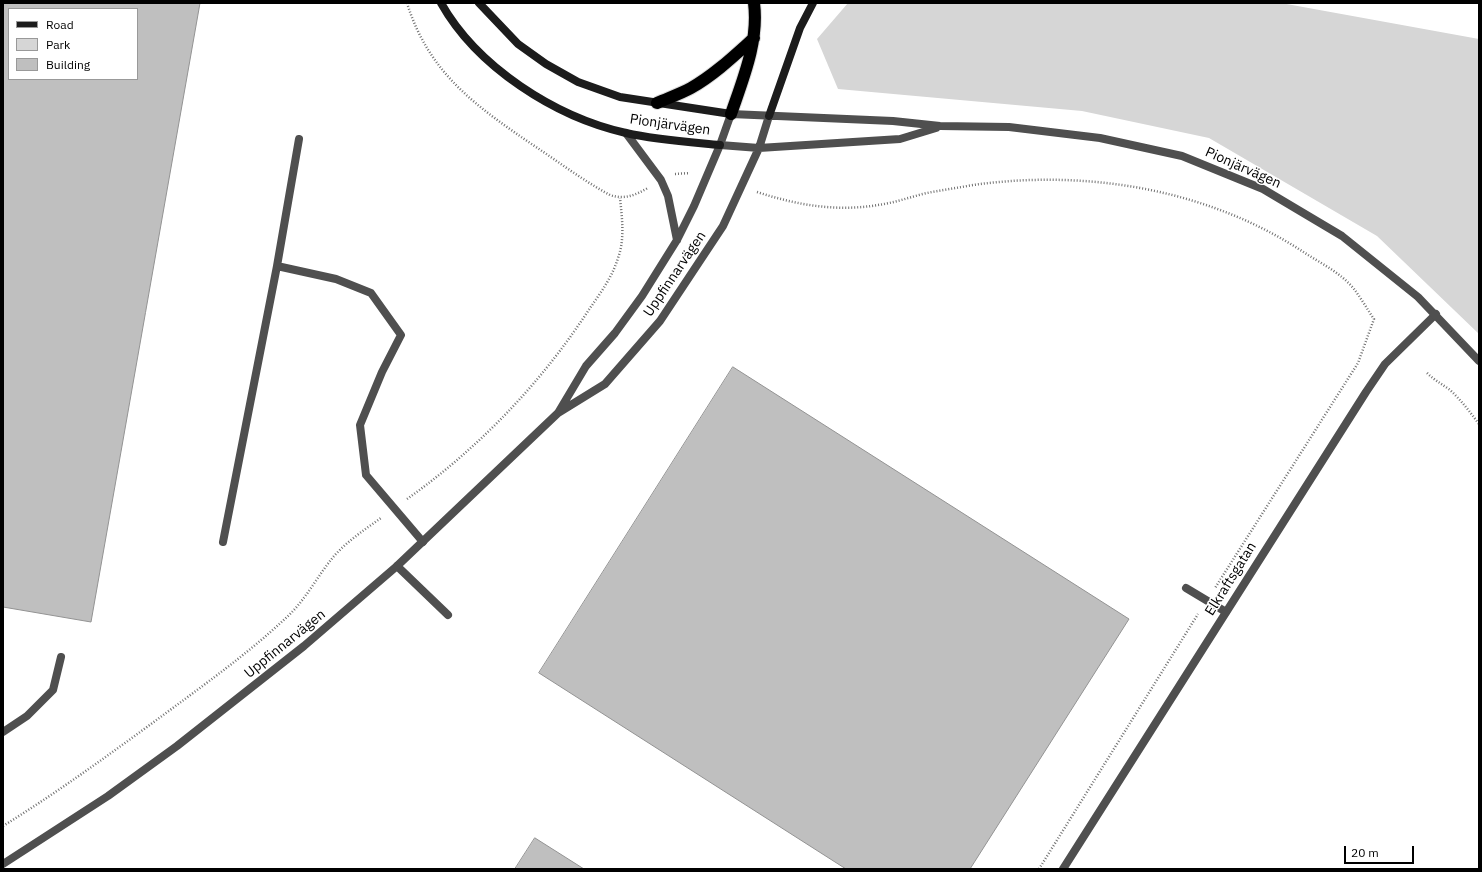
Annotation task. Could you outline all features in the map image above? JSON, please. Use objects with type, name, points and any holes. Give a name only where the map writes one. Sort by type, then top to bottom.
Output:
[{"type":"highway","points":[[731,114],[745,75],[754,38],[756,16],[754,3]]},
{"type":"highway","points":[[657,103],[691,88],[705,79],[754,38]]},
{"type":"main road","name":"Pionjärvägen","points":[[441,3],[469,42],[494,66],[520,86],[559,108],[582,118],[626,133],[720,145]]},
{"type":"main road","name":"Pionjärvägen","points":[[479,3],[518,44],[546,64],[578,82],[620,97],[731,114]]},
{"type":"main road","points":[[770,116],[800,28],[813,3]]},
{"type":"street","name":"Pionjärvägen","points":[[731,114],[893,121],[940,126],[1009,127],[1100,138],[1182,156],[1263,189],[1342,236],[1418,297],[1436,314],[1479,361]]},
{"type":"street","name":"Uppfinnarvägen","points":[[558,413],[586,366],[615,334],[642,296],[677,240],[694,206],[720,145],[731,114]]},
{"type":"street","name":"Uppfinnarvägen","points":[[3,864],[108,796],[177,746],[304,646],[423,542],[558,413],[605,384],[660,321],[723,226],[759,148],[770,116]]},
{"type":"street","name":"Pionjärvägen","points":[[720,145],[759,148],[900,138],[940,126]]},
{"type":"street","points":[[626,133],[661,180],[668,196],[677,240]]},
{"type":"street","points":[[223,542],[277,266],[300,139]]},
{"type":"street","points":[[277,266],[336,279],[371,292],[401,335],[382,372],[360,425],[366,475],[423,542]]},
{"type":"street","name":"Elkraftsgatan","points":[[1062,869],[1385,364],[1436,314]]},
{"type":"street","points":[[396,566],[448,615]]},
{"type":"street","points":[[1186,588],[1226,612]]},
{"type":"street","points":[[3,732],[27,716],[53,690],[61,657]]},
{"type":"path","points":[[407,3],[415,26],[426,48],[448,78],[463,94],[485,112],[596,188],[620,198],[639,193],[661,180],[679,173],[686,172],[706,177]]},
{"type":"path","points":[[742,187],[783,201],[803,205],[848,208],[878,205],[928,193],[974,185],[1070,180],[1119,183],[1176,196],[1225,212],[1264,228],[1342,277],[1354,289],[1374,319],[1358,363],[1230,565]]},
{"type":"path","points":[[3,826],[94,765],[234,661],[288,616],[311,589],[331,560],[364,530],[432,481],[464,454],[522,396],[577,328],[602,290],[618,258],[622,236],[620,198]]},
{"type":"path","points":[[1427,373],[1436,382],[1448,389],[1461,400],[1479,424]]},
{"type":"path","points":[[1039,869],[1195,618]]},
{"type":"green space","points":[[848,3],[1281,3],[1479,39],[1479,334],[1377,236],[1209,138],[1082,111],[838,89],[817,39]]},
{"type":"building","points":[[3,3],[200,3],[91,622],[3,607]]},
{"type":"building","points":[[733,367],[1129,619],[970,869],[846,869],[539,673]]},
{"type":"building","points":[[535,838],[584,869],[515,869]]}]
